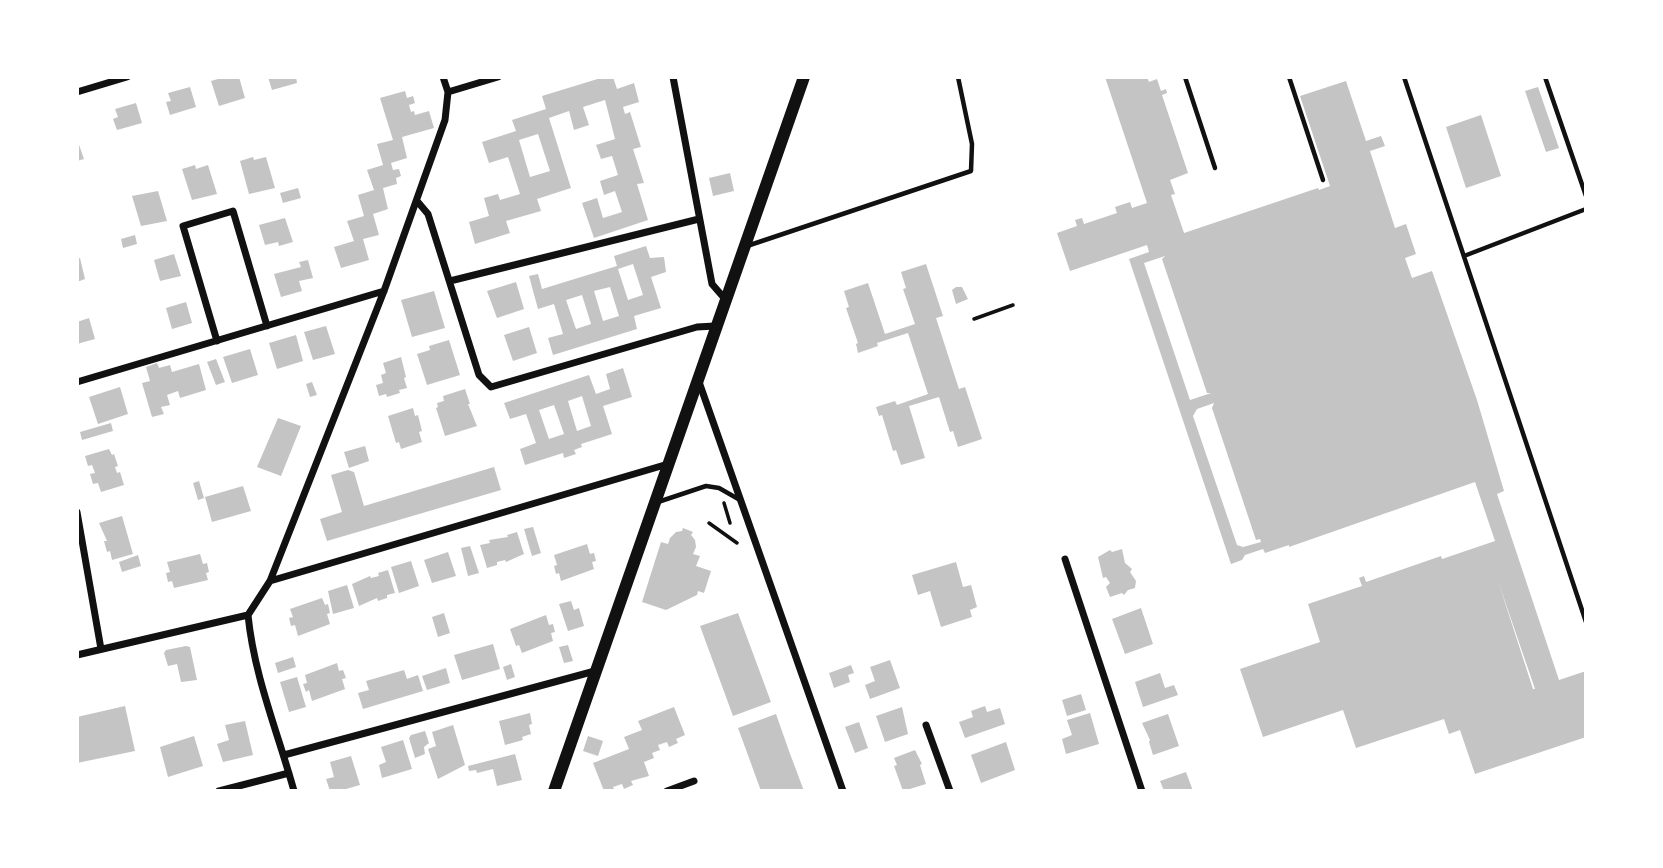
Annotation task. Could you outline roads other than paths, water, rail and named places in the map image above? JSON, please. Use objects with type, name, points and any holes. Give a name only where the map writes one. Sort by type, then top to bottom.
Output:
[{"type":"main road","points":[[554,791],[699,382],[724,299],[804,77]]},
{"type":"street","points":[[77,92],[127,77]]},
{"type":"street","points":[[295,791],[267,705],[250,636],[248,615],[270,581],[417,201],[445,120],[448,92],[443,77]]},
{"type":"street","points":[[448,92],[498,77]]},
{"type":"street","points":[[673,77],[712,284],[724,299]]},
{"type":"street","points":[[417,201],[428,215],[479,375],[491,387],[697,327],[715,326]]},
{"type":"street","points":[[217,341],[183,226],[208,218],[233,211],[267,326]]},
{"type":"street","points":[[450,281],[699,219]]},
{"type":"street","points":[[77,382],[384,291]]},
{"type":"street","points":[[699,382],[843,791]]},
{"type":"street","points":[[270,581],[668,464]]},
{"type":"street","points":[[77,512],[101,649]]},
{"type":"street","points":[[1065,559],[1142,791]]},
{"type":"street","points":[[77,655],[248,615]]},
{"type":"street","points":[[284,755],[595,671]]},
{"type":"street","points":[[926,725],[950,791]]},
{"type":"street","points":[[219,791],[289,773]]},
{"type":"street","points":[[667,791],[694,781]]},
{"type":"lane","points":[[743,247],[971,171],[972,144],[958,77]]},
{"type":"lane","points":[[1185,77],[1215,168]]},
{"type":"lane","points":[[1289,77],[1323,180]]},
{"type":"lane","points":[[1404,77],[1586,622]]},
{"type":"lane","points":[[1545,77],[1586,196]]},
{"type":"lane","points":[[1464,256],[1586,209]]},
{"type":"lane","points":[[654,504],[706,486],[719,488],[740,500]]}]
